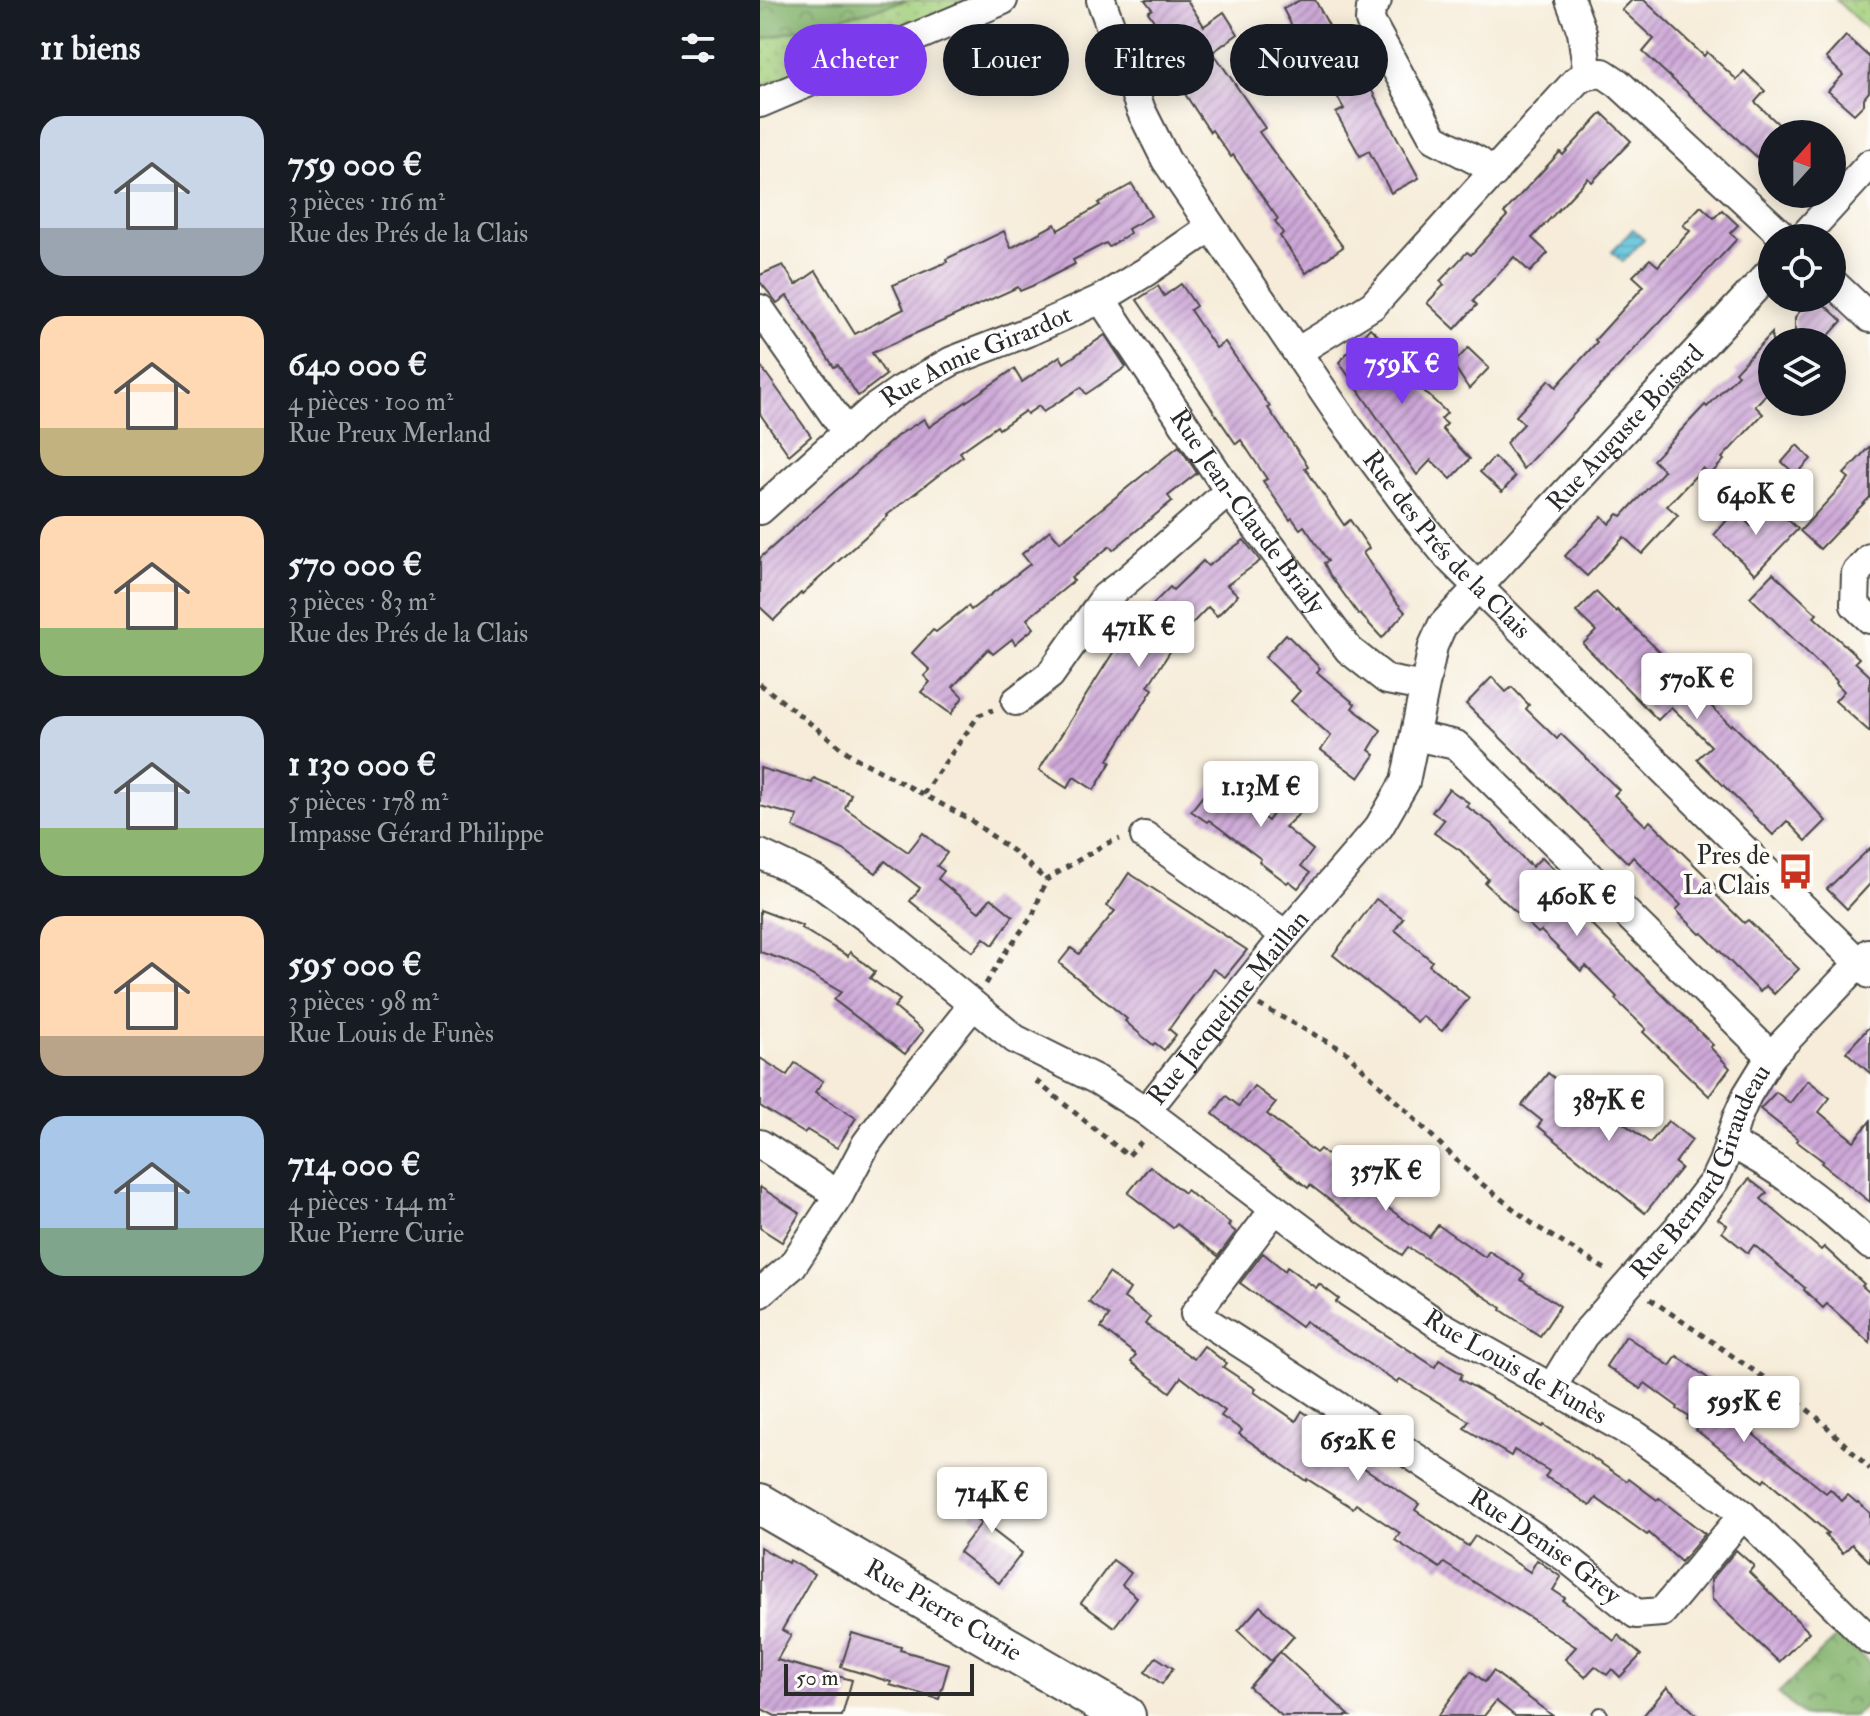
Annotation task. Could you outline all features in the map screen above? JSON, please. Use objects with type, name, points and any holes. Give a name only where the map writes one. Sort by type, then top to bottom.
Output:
[{"type":"street","points":[[760,103],[1003,0]]},
{"type":"street","name":"Rue des Prés de la Clais","points":[[1101,0],[1141,110],[1166,160],[1343,420],[1416,518],[1478,587],[1866,964]]},
{"type":"street","points":[[1377,0],[1371,8],[1370,21],[1434,138],[1494,173]]},
{"type":"street","points":[[1570,0],[1582,32],[1588,75]]},
{"type":"street","points":[[1297,352],[1373,305],[1577,80],[1588,75],[1603,73],[1618,83],[1770,224]]},
{"type":"street","points":[[1815,224],[1870,164]]},
{"type":"street","name":"Rue Annie Girardot","points":[[761,508],[872,410],[926,374],[1101,299],[1211,227]]},
{"type":"street","name":"Rue Auguste Boisard","points":[[1478,587],[1758,285]]},
{"type":"street","points":[[1846,295],[1870,318]]},
{"type":"street","name":"Rue Jean-Claude Brialy","points":[[1101,299],[1229,491],[1349,650],[1387,680],[1424,687]]},
{"type":"street","points":[[760,309],[847,433]]},
{"type":"street","points":[[1016,701],[1050,675],[1105,597],[1229,491]]},
{"type":"street","points":[[1870,558],[1856,573],[1855,605],[1870,619]]},
{"type":"street","name":"Rue Jacqueline Maillan","points":[[760,854],[815,880],[840,898],[1015,1039],[1099,1081],[1153,1116],[1240,993],[1379,827],[1405,782],[1433,646],[1442,626],[1478,587]]},
{"type":"street","points":[[1415,736],[1456,745],[1771,1056]]},
{"type":"street","points":[[1145,836],[1286,935]]},
{"type":"street","name":"Rue Bernard Giraudeau","points":[[1552,1387],[1583,1336],[1678,1228],[1714,1181],[1747,1095],[1771,1056],[1866,964]]},
{"type":"street","points":[[760,1293],[792,1266],[839,1195],[866,1144],[973,1005]]},
{"type":"street","name":"Rue Louis de Funès","points":[[1153,1116],[1338,1255],[1438,1324],[1635,1435],[1687,1471],[1743,1515],[1870,1640]]},
{"type":"street","points":[[1729,1143],[1771,1166],[1870,1245]]},
{"type":"street","points":[[760,1144],[839,1195]]},
{"type":"street","name":"Rue Denise Grey","points":[[1275,1209],[1195,1314],[1568,1559],[1636,1614],[1662,1612],[1743,1515]]},
{"type":"street","name":"Rue Pierre Curie","points":[[760,1504],[1125,1716]]},
{"type":"path","points":[[760,684],[852,756],[969,819],[1046,880]]},
{"type":"path","points":[[923,794],[979,715],[1016,701]]},
{"type":"path","points":[[973,1005],[1002,957],[1033,915],[1046,880],[1105,844],[1145,836]]},
{"type":"path","points":[[1240,993],[1345,1051],[1477,1180],[1534,1225],[1630,1284],[1792,1397],[1870,1469]]},
{"type":"path","points":[[1027,1074],[1128,1156],[1153,1116]]},
{"type":"green space","points":[[760,0],[908,0],[819,24],[784,24],[784,34],[760,40]]},
{"type":"green space","points":[[908,0],[979,0],[922,24],[819,24]]},
{"type":"green space","points":[[1836,0],[1870,0],[1870,32]]},
{"type":"green space","points":[[784,34],[784,77],[760,86],[760,40]]},
{"type":"green space","points":[[1840,1634],[1870,1664],[1870,1700],[1855,1716],[1803,1716],[1778,1693]]},
{"type":"water","points":[[1633,229],[1644,239],[1623,262],[1612,252]]},
{"type":"building","points":[[1145,0],[1187,0],[1203,24],[1156,24],[1148,12],[1152,9]]},
{"type":"building","points":[[1300,0],[1315,0],[1328,24],[1291,24],[1283,9]]},
{"type":"building","points":[[1632,0],[1644,0],[1704,56],[1707,52],[1737,80],[1744,71],[1765,91],[1755,102],[1774,120],[1758,120],[1758,158],[1643,52],[1654,39],[1622,10]]},
{"type":"building","points":[[1224,12],[1232,24],[1230,40],[1214,51],[1214,24],[1207,24]]},
{"type":"building","points":[[1846,36],[1870,58],[1869,92],[1864,104],[1854,114],[1828,91],[1843,75],[1826,58]]},
{"type":"building","points":[[1214,53],[1230,77],[1230,96],[1243,96],[1265,128],[1259,132],[1343,247],[1306,273],[1280,236],[1283,233],[1275,221],[1278,219],[1233,155],[1231,157],[1212,130],[1210,132],[1186,96],[1214,96]]},
{"type":"building","points":[[1337,96],[1375,96],[1419,178],[1391,193],[1369,151],[1360,156],[1336,113],[1344,109]]},
{"type":"building","points":[[1602,113],[1631,141],[1592,182],[1588,178],[1532,238],[1548,253],[1530,272],[1514,257],[1473,301],[1477,305],[1455,329],[1427,303],[1444,285],[1440,281],[1467,252],[1471,255],[1507,216],[1504,213],[1522,193]]},
{"type":"building","points":[[1132,184],[1151,216],[1128,229],[1130,233],[1109,247],[1106,243],[1073,260],[1075,264],[1032,286],[1020,291],[1018,287],[872,353],[886,375],[858,396],[838,365],[834,367],[787,296],[777,303],[760,282],[760,275],[783,265],[796,285],[816,271],[855,334],[904,309],[893,285],[947,262],[946,259],[1004,231],[1011,248],[1055,224],[1058,230]]},
{"type":"building","points":[[1701,206],[1714,218],[1722,210],[1738,225],[1730,233],[1737,239],[1523,469],[1506,443],[1524,424],[1516,416],[1549,380],[1556,387],[1597,342],[1595,340],[1644,286],[1633,276],[1650,259],[1658,266],[1690,231],[1683,225]]},
{"type":"building","points":[[1181,284],[1196,306],[1190,310],[1216,348],[1225,342],[1344,525],[1350,520],[1369,548],[1363,553],[1405,612],[1382,638],[1359,615],[1330,575],[1324,563],[1328,561],[1304,526],[1300,529],[1292,518],[1290,520],[1263,481],[1267,479],[1241,440],[1236,444],[1137,300],[1158,286],[1164,296]]},
{"type":"building","points":[[1799,312],[1832,312],[1842,321],[1836,328],[1795,328],[1795,317]]},
{"type":"building","points":[[1370,328],[1400,356],[1395,361],[1403,371],[1447,413],[1441,419],[1447,424],[1442,429],[1470,459],[1451,479],[1431,460],[1417,475],[1339,362]]},
{"type":"building","points":[[1105,335],[1126,367],[1086,394],[1081,387],[1043,412],[1039,406],[1027,414],[1025,411],[999,429],[997,426],[960,452],[963,456],[887,515],[774,620],[760,607],[760,558],[897,436],[924,419],[929,427],[1014,369],[1022,382],[1060,356],[1064,363]]},
{"type":"building","points":[[1468,348],[1489,368],[1469,389],[1453,364]]},
{"type":"building","points":[[1758,348],[1758,403],[1755,406],[1758,416],[1761,416],[1710,475],[1703,468],[1667,506],[1678,515],[1642,554],[1624,537],[1587,576],[1565,556],[1602,516],[1609,524],[1618,514],[1622,516],[1664,471],[1653,460],[1738,375],[1735,372]]},
{"type":"building","points":[[760,365],[811,436],[789,455],[760,414]]},
{"type":"building","points":[[1797,445],[1811,459],[1796,475],[1782,462]]},
{"type":"building","points":[[1179,446],[1197,473],[1168,496],[1172,501],[1113,550],[1110,546],[1071,578],[1074,581],[1027,619],[1034,628],[1015,644],[1012,639],[993,654],[988,649],[953,687],[963,697],[951,714],[921,692],[930,682],[924,676],[930,670],[912,653],[933,630],[936,632],[968,606],[971,610],[1030,564],[1022,554],[1050,530],[1060,542]]},
{"type":"building","points":[[1870,446],[1870,497],[1820,549],[1800,531],[1849,478],[1844,474]]},
{"type":"building","points":[[1494,457],[1515,477],[1502,492],[1480,472]]},
{"type":"building","points":[[1771,504],[1798,529],[1755,574],[1714,535],[1735,511],[1751,526]]},
{"type":"building","points":[[1244,540],[1260,561],[1227,585],[1238,595],[1217,616],[1208,607],[1180,636],[1148,686],[1153,689],[1108,760],[1111,762],[1094,790],[1074,777],[1067,788],[1039,770],[1138,613],[1141,616],[1170,587],[1173,590],[1203,561],[1208,566]]},
{"type":"building","points":[[1773,573],[1817,614],[1814,617],[1859,658],[1855,662],[1870,676],[1870,732],[1835,701],[1844,691],[1837,681],[1750,597]]},
{"type":"building","points":[[1596,592],[1789,780],[1826,821],[1806,841],[1787,821],[1773,835],[1697,759],[1711,746],[1671,707],[1658,720],[1583,644],[1596,631],[1576,612]]},
{"type":"building","points":[[1286,634],[1320,668],[1317,672],[1355,704],[1352,708],[1381,730],[1369,750],[1375,755],[1359,778],[1321,750],[1331,736],[1291,701],[1300,691],[1265,657]]},
{"type":"building","points":[[1492,677],[1506,692],[1512,687],[1529,705],[1526,709],[1557,739],[1561,734],[1619,790],[1614,795],[1646,826],[1650,821],[1717,887],[1713,892],[1744,923],[1748,920],[1799,969],[1774,994],[1766,986],[1760,992],[1676,910],[1681,905],[1633,857],[1628,863],[1466,704]]},
{"type":"building","points":[[760,768],[812,783],[814,778],[851,794],[845,808],[908,852],[923,833],[947,853],[937,866],[944,871],[938,879],[979,912],[991,898],[1013,916],[993,945],[984,938],[973,952],[910,901],[920,888],[885,861],[876,873],[844,850],[793,827],[798,816],[760,806]]},
{"type":"building","points":[[1217,778],[1268,821],[1297,782],[1314,800],[1285,827],[1313,850],[1301,866],[1310,873],[1298,888],[1259,862],[1261,859],[1209,820],[1207,822],[1191,811]]},
{"type":"building","points":[[1449,789],[1493,825],[1532,867],[1542,857],[1557,872],[1550,879],[1560,889],[1558,891],[1713,1045],[1710,1047],[1730,1068],[1709,1096],[1643,1032],[1646,1029],[1586,966],[1581,971],[1541,931],[1538,933],[1485,883],[1488,879],[1461,851],[1434,833],[1444,820],[1432,812]]},
{"type":"building","points":[[1870,848],[1870,884],[1847,909],[1827,889]]},
{"type":"building","points":[[1129,873],[1247,950],[1225,977],[1213,969],[1169,1029],[1176,1035],[1164,1050],[1155,1043],[1153,1045],[1125,1021],[1127,1019],[1059,963],[1071,948],[1079,954],[1115,911],[1107,906]]},
{"type":"building","points":[[1376,899],[1403,918],[1395,930],[1432,961],[1429,965],[1469,998],[1442,1031],[1422,1016],[1417,1022],[1333,955]]},
{"type":"building","points":[[760,910],[803,926],[801,928],[848,956],[850,952],[875,972],[870,978],[900,1000],[894,1007],[923,1031],[905,1054],[834,1000],[841,992],[787,961],[760,952]]},
{"type":"building","points":[[1870,1026],[1870,1073],[1846,1052]]},
{"type":"building","points":[[760,1058],[787,1075],[795,1063],[823,1081],[815,1092],[856,1118],[837,1148],[807,1130],[804,1133],[760,1106]]},
{"type":"building","points":[[1548,1073],[1607,1119],[1611,1114],[1650,1143],[1668,1121],[1692,1140],[1675,1163],[1681,1168],[1645,1213],[1538,1126],[1542,1121],[1522,1105]]},
{"type":"building","points":[[1808,1080],[1830,1098],[1819,1112],[1854,1141],[1870,1121],[1870,1202],[1760,1109],[1776,1092],[1790,1103]]},
{"type":"building","points":[[1254,1086],[1276,1103],[1267,1114],[1316,1153],[1320,1149],[1360,1180],[1370,1166],[1395,1185],[1381,1203],[1429,1237],[1438,1225],[1485,1257],[1489,1251],[1524,1274],[1521,1280],[1560,1306],[1540,1336],[1408,1247],[1402,1255],[1310,1185],[1308,1188],[1213,1114],[1226,1096],[1239,1106]]},
{"type":"building","points":[[1150,1166],[1230,1223],[1228,1226],[1236,1232],[1218,1256],[1177,1224],[1173,1228],[1128,1193]]},
{"type":"building","points":[[1749,1179],[1767,1193],[1761,1199],[1821,1250],[1824,1247],[1864,1284],[1862,1286],[1870,1293],[1870,1343],[1827,1304],[1823,1308],[1805,1288],[1754,1245],[1748,1253],[1722,1232],[1727,1225],[1718,1219]]},
{"type":"building","points":[[760,1187],[800,1213],[782,1242],[760,1228]]},
{"type":"building","points":[[1263,1253],[1285,1271],[1287,1267],[1316,1288],[1319,1284],[1339,1299],[1336,1302],[1435,1367],[1439,1360],[1462,1374],[1460,1379],[1544,1425],[1627,1481],[1629,1479],[1657,1500],[1659,1498],[1705,1534],[1681,1562],[1649,1533],[1647,1535],[1596,1498],[1590,1506],[1545,1477],[1549,1471],[1514,1450],[1511,1456],[1464,1428],[1469,1421],[1400,1379],[1397,1383],[1305,1321],[1301,1327],[1240,1283]]},
{"type":"building","points":[[1109,1273],[1130,1289],[1124,1298],[1150,1317],[1145,1324],[1194,1359],[1204,1346],[1226,1363],[1223,1367],[1296,1421],[1302,1411],[1346,1442],[1348,1439],[1364,1449],[1355,1462],[1419,1504],[1415,1510],[1468,1546],[1475,1536],[1530,1572],[1537,1560],[1561,1577],[1553,1590],[1565,1598],[1563,1601],[1614,1641],[1618,1635],[1641,1655],[1620,1677],[1612,1669],[1607,1675],[1595,1666],[1585,1677],[1565,1659],[1576,1647],[1444,1563],[1440,1568],[1421,1557],[1395,1540],[1400,1533],[1356,1504],[1353,1508],[1306,1481],[1239,1434],[1242,1430],[1221,1416],[1225,1411],[1181,1377],[1170,1392],[1131,1362],[1136,1355],[1101,1328],[1109,1316],[1089,1302]]},
{"type":"building","points":[[1626,1336],[1670,1366],[1677,1356],[1713,1382],[1703,1397],[1826,1493],[1830,1489],[1842,1501],[1848,1495],[1870,1513],[1870,1562],[1852,1544],[1843,1553],[1825,1535],[1828,1533],[1765,1479],[1763,1482],[1696,1430],[1698,1427],[1678,1407],[1645,1383],[1641,1389],[1606,1366]]},
{"type":"building","points":[[998,1479],[1017,1493],[991,1529],[1022,1553],[999,1583],[959,1552],[981,1523],[971,1515]]},
{"type":"building","points":[[760,1547],[814,1574],[782,1630],[791,1635],[777,1660],[852,1680],[842,1716],[775,1716],[760,1708]]},
{"type":"building","points":[[1736,1550],[1754,1566],[1749,1572],[1809,1632],[1779,1662],[1712,1599],[1711,1580]]},
{"type":"building","points":[[1113,1560],[1131,1573],[1122,1585],[1137,1597],[1114,1627],[1081,1603]]},
{"type":"building","points":[[1260,1606],[1294,1636],[1271,1661],[1238,1631]]},
{"type":"building","points":[[852,1633],[949,1664],[939,1699],[841,1667]]},
{"type":"building","points":[[1280,1652],[1350,1716],[1282,1716],[1249,1687]]},
{"type":"building","points":[[1156,1657],[1173,1668],[1162,1684],[1145,1672]]},
{"type":"building","points":[[1471,1671],[1485,1682],[1493,1671],[1553,1716],[1515,1716],[1496,1701],[1484,1716],[1438,1716]]},
{"type":"building","points":[[1667,1687],[1698,1716],[1643,1716]]},
{"type":"place","name":"Pres de La Clais","points":[[1796,871]]}]
